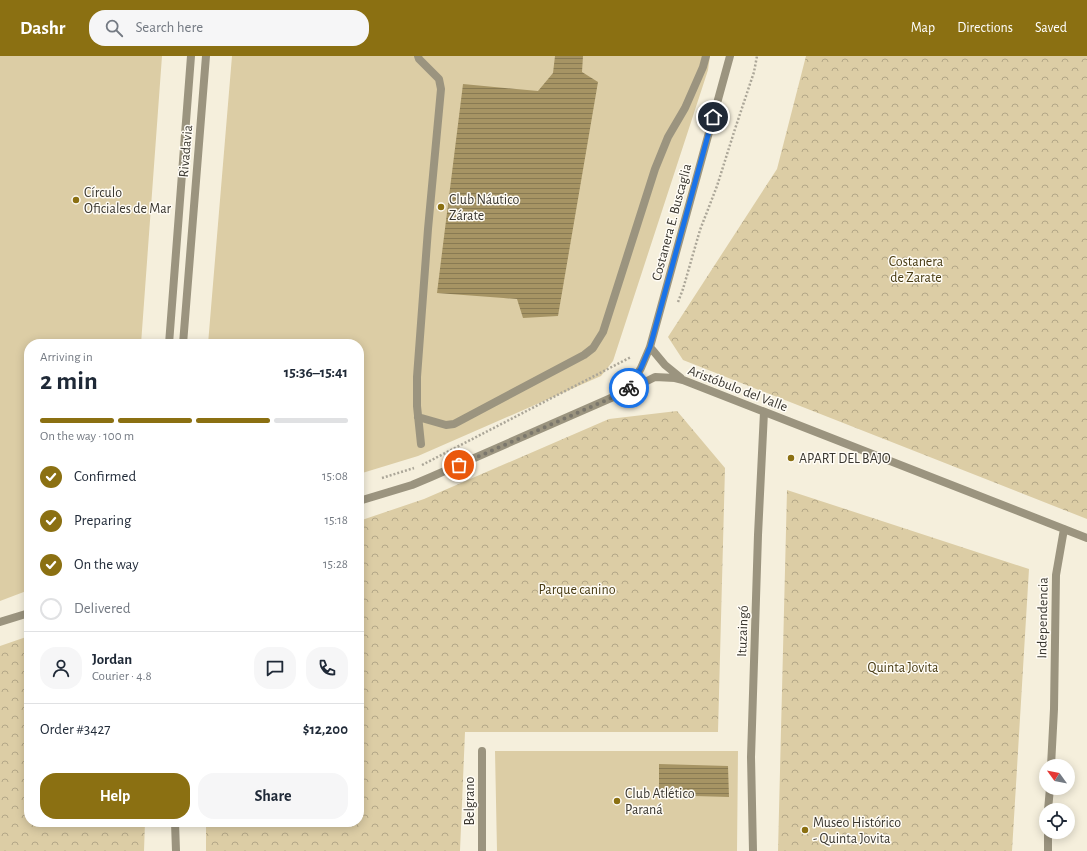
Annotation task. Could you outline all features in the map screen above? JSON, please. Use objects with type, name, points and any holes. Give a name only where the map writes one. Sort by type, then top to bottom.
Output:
[{"type":"street","name":"Rivadavia","points":[[169,339],[191,56]]},
{"type":"street","name":"Rivadavia","points":[[183,339],[206,56]]},
{"type":"street","points":[[418,56],[419,59],[439,79],[441,89],[428,229],[417,377],[417,406],[421,444]]},
{"type":"street","points":[[418,417],[446,424],[454,424],[584,355],[592,348],[603,332],[655,169],[668,137],[685,108],[703,67],[706,56]]},
{"type":"street","name":"Costanera E. Buscaglia","points":[[627,391],[641,368],[650,347],[730,56]]},
{"type":"street","points":[[650,347],[665,365],[683,380]]},
{"type":"street","name":"Aristóbulo del Valle","points":[[364,499],[431,478],[627,391],[655,377],[675,378],[1087,538]]},
{"type":"street","name":"Ituzaingó","points":[[753,851],[752,749],[758,542],[764,412]]},
{"type":"street","name":"Independencia","points":[[1051,759],[1054,709],[1056,575],[1064,529]]},
{"type":"street","points":[[0,622],[24,615]]},
{"type":"street","name":"Belgrano","points":[[482,751],[482,851]]},
{"type":"street","points":[[175,827],[176,851]]},
{"type":"street","points":[[1048,839],[1048,851]]},
{"type":"green space","name":"Círculo Oficiales de Mar","points":[[0,56],[162,56],[141,339],[24,339],[24,592],[0,601]]},
{"type":"green space","name":"Club Náutico Zárate","points":[[232,56],[710,56],[708,70],[613,361],[601,376],[418,456],[364,472],[364,339],[208,339]]},
{"type":"green space","name":"Costanera de Zarate","points":[[806,56],[1087,56],[1087,519],[683,360],[668,337],[777,169]]},
{"type":"green space","name":"Parque canino","points":[[677,411],[725,468],[718,732],[465,732],[460,851],[206,851],[206,827],[364,827],[364,519],[424,499],[609,419]]},
{"type":"green space","name":"Quinta Jovita","points":[[787,490],[1029,569],[1012,851],[778,851]]},
{"type":"green space","points":[[24,638],[24,827],[145,827],[144,851],[0,851],[0,646]]},
{"type":"green space","name":"Club Atlético Paraná","points":[[495,751],[738,751],[737,851],[497,851]]},
{"type":"shaded area","points":[[555,56],[583,56],[582,72],[598,82],[558,316],[523,318],[517,299],[437,293],[463,84],[538,91],[553,73]]},
{"type":"shaded area","points":[[659,764],[728,766],[729,797],[659,795]]},
{"type":"way so far","points":[[459,465],[627,391],[629,388]]},
{"type":"place","name":"Círculo Oficiales de Mar","points":[[76,200]]},
{"type":"place","name":"Club Náutico Zárate","points":[[441,207]]},
{"type":"place","name":"APART DEL BAJO","points":[[791,458]]},
{"type":"place","name":"Club Atlético Paraná","points":[[617,801]]},
{"type":"place","name":"Museo Histórico - Quinta Jovita","points":[[805,830]]},
{"type":"route","points":[[629,388],[641,368],[650,347],[713,117]]}]
